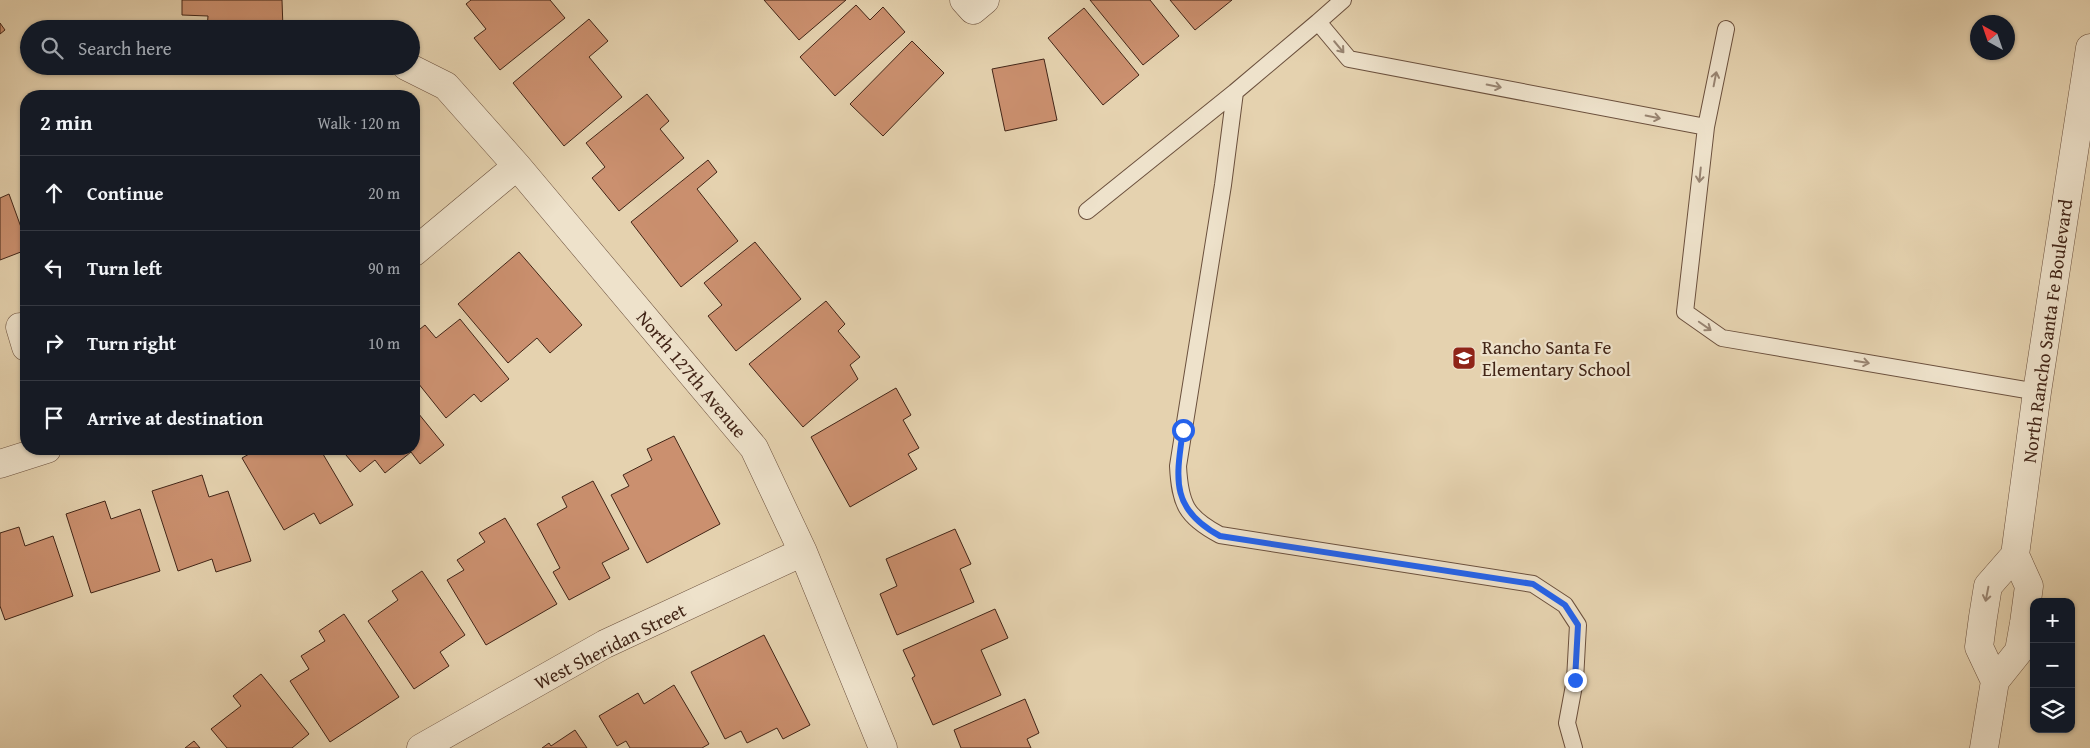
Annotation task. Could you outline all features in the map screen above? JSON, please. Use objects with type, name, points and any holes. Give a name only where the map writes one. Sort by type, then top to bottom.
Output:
[{"type":"street","name":"North Rancho Santa Fe Boulevard","points":[[2015,556],[2037,392],[2090,48]]},
{"type":"street","name":"North 127th Avenue","points":[[420,73],[446,86],[517,166],[754,448],[804,552],[882,748]]},
{"type":"street","points":[[420,247],[517,166]]},
{"type":"street","points":[[0,464],[29,455]]},
{"type":"street","name":"West Sheridan Street","points":[[421,748],[605,644],[804,552]]},
{"type":"street","points":[[1984,748],[1995,681],[2019,651],[2024,623],[2029,586],[2015,556],[1988,586],[1984,609],[1979,647],[1995,681]]},
{"type":"lane","points":[[1087,211],[1235,92],[1343,0]]},
{"type":"lane","points":[[1318,22],[1349,59],[1706,127]]},
{"type":"lane","points":[[1726,29],[1706,127],[1685,312],[1722,338],[2037,392]]},
{"type":"lane","points":[[1235,92],[1222,195],[1178,466],[1179,492],[1190,514],[1202,526],[1220,536],[1533,584],[1565,605],[1578,625],[1575,680],[1567,723],[1574,748]]},
{"type":"building","points":[[182,0],[282,0],[283,20],[208,20],[208,16],[182,15]]},
{"type":"building","points":[[471,0],[550,0],[565,18],[500,70],[474,38],[486,29],[466,4]]},
{"type":"building","points":[[764,0],[846,0],[799,40]]},
{"type":"building","points":[[1090,0],[1150,0],[1179,36],[1143,65]]},
{"type":"building","points":[[1170,0],[1232,0],[1195,30]]},
{"type":"building","points":[[856,5],[870,20],[883,7],[905,32],[835,96],[800,57]]},
{"type":"building","points":[[1084,8],[1139,75],[1103,105],[1048,38]]},
{"type":"building","points":[[589,19],[608,41],[589,57],[622,97],[564,146],[513,83]]},
{"type":"building","points":[[0,23],[5,30],[0,34]]},
{"type":"building","points":[[912,41],[944,73],[883,136],[850,104]]},
{"type":"building","points":[[1044,59],[1057,120],[1005,131],[992,69]]},
{"type":"building","points":[[647,94],[669,121],[660,129],[684,158],[619,211],[592,178],[605,167],[586,143]]},
{"type":"building","points":[[708,160],[717,172],[697,189],[738,241],[681,287],[631,222]]},
{"type":"building","points":[[9,194],[20,224],[20,252],[0,260],[0,198]]},
{"type":"building","points":[[755,242],[801,299],[736,351],[708,316],[722,305],[704,283]]},
{"type":"building","points":[[519,252],[582,325],[550,353],[537,338],[508,363],[458,304]]},
{"type":"building","points":[[826,301],[845,324],[838,331],[860,357],[850,365],[858,379],[803,427],[749,364]]},
{"type":"building","points":[[460,319],[509,379],[481,402],[474,394],[446,418],[420,386],[420,329],[425,325],[436,338]]},
{"type":"building","points":[[896,388],[911,415],[903,420],[919,448],[908,454],[917,469],[850,507],[811,437]]},
{"type":"building","points":[[420,415],[444,445],[420,464],[413,455],[420,455]]},
{"type":"building","points":[[674,436],[720,524],[647,563],[611,495],[629,486],[623,475],[652,460],[647,449]]},
{"type":"building","points":[[247,455],[324,455],[353,505],[320,524],[314,513],[284,530],[242,458]]},
{"type":"building","points":[[346,455],[407,455],[385,473],[375,460],[360,472]]},
{"type":"building","points":[[202,475],[209,497],[228,491],[251,561],[216,572],[212,559],[178,571],[152,491]]},
{"type":"building","points":[[593,481],[629,549],[602,563],[610,578],[569,600],[553,572],[560,568],[537,524],[567,507],[562,497]]},
{"type":"building","points":[[105,501],[111,519],[140,509],[160,571],[91,593],[66,514]]},
{"type":"building","points":[[505,518],[557,604],[486,645],[447,580],[464,570],[457,560],[485,542],[479,533]]},
{"type":"building","points":[[19,527],[25,546],[53,536],[73,596],[5,620],[0,606],[0,533]]},
{"type":"building","points":[[955,529],[971,564],[960,569],[974,602],[897,635],[880,594],[897,586],[886,559]]},
{"type":"building","points":[[422,571],[465,635],[440,652],[449,666],[414,689],[368,621],[398,600],[392,591]]},
{"type":"building","points":[[995,609],[1008,638],[981,650],[1001,695],[933,725],[912,678],[915,676],[903,650]]},
{"type":"building","points":[[344,614],[399,697],[330,742],[290,681],[309,669],[301,656],[325,641],[319,631]]},
{"type":"building","points":[[764,635],[810,725],[783,739],[777,728],[747,743],[741,731],[725,739],[691,672]]},
{"type":"building","points":[[261,674],[309,734],[292,748],[227,748],[211,729],[241,706],[233,696]]},
{"type":"building","points":[[674,685],[709,744],[702,748],[630,748],[626,741],[617,746],[599,716],[638,693],[644,704]]},
{"type":"building","points":[[1025,699],[1039,733],[1027,739],[1031,748],[961,748],[954,730]]},
{"type":"building","points":[[575,730],[587,748],[542,748],[549,743],[551,746]]},
{"type":"building","points":[[194,741],[200,748],[185,748]]},
{"type":"place","name":"Rancho Santa Fe Elementary School","points":[[1464,358]]},
{"type":"route","points":[[1183,430],[1178,466],[1179,492],[1190,514],[1202,526],[1220,536],[1533,584],[1565,605],[1578,625],[1575,680]]}]
